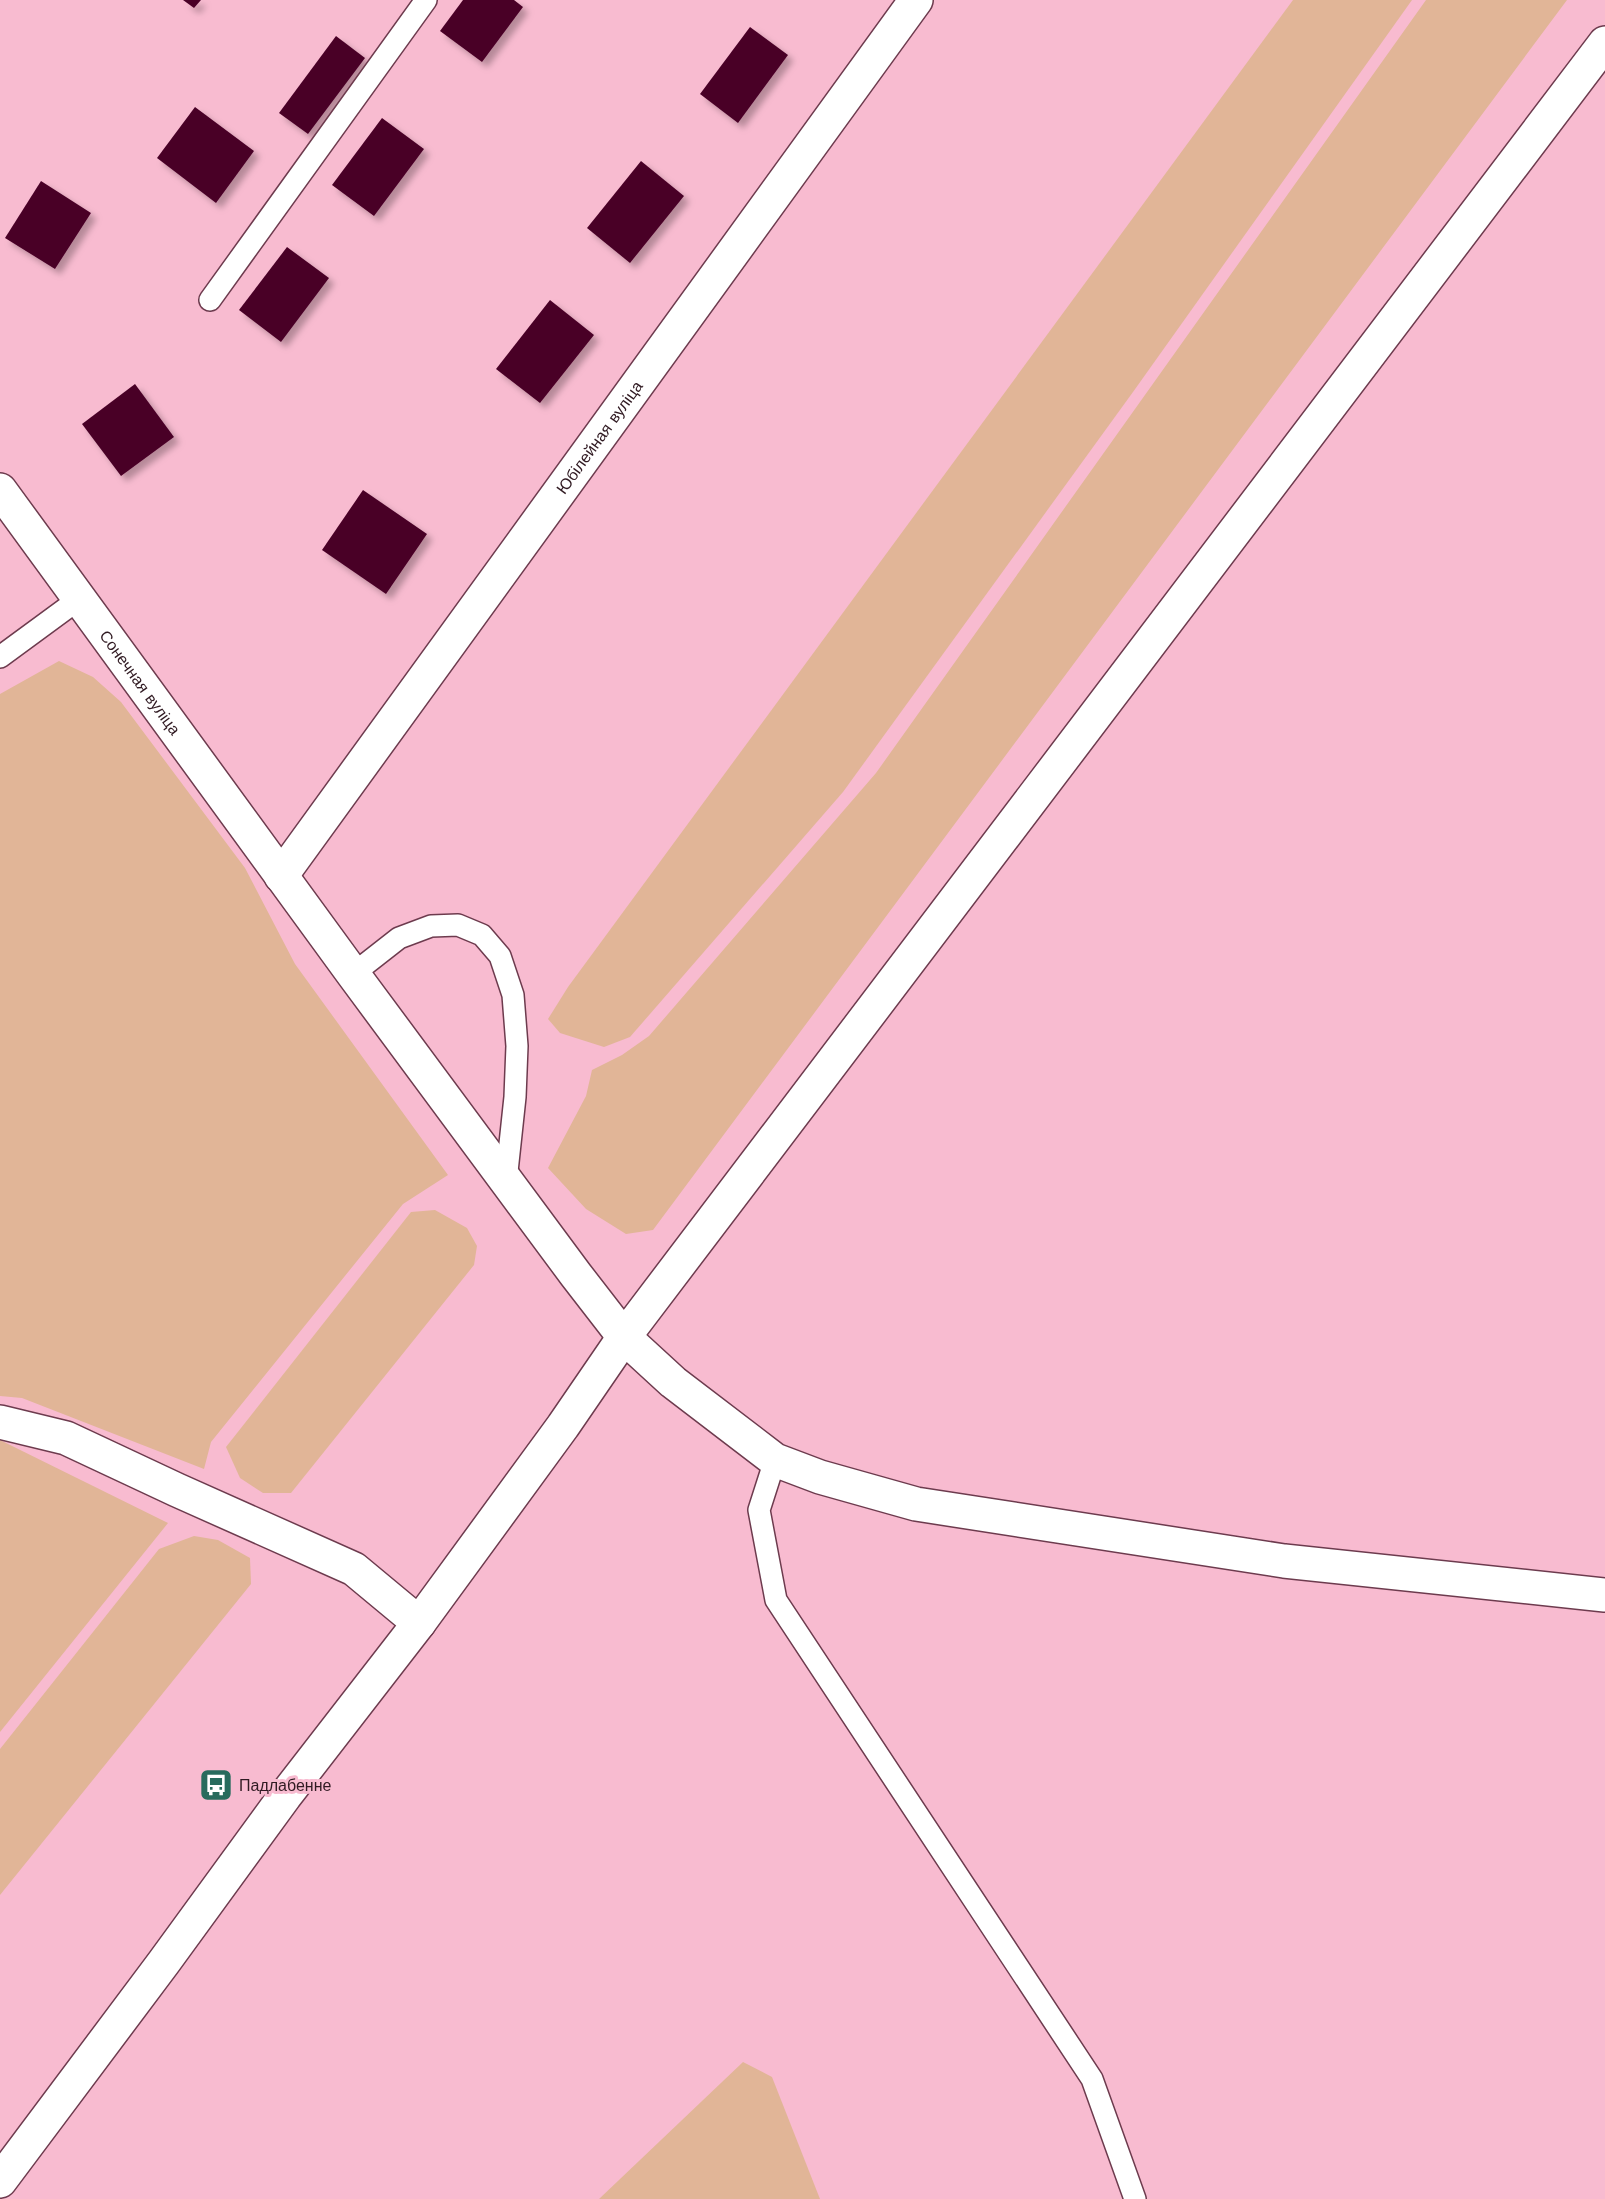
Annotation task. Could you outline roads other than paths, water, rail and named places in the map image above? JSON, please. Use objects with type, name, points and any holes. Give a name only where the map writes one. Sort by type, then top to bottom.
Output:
[{"type":"street","name":"Юбілейная вуліца","points":[[281,876],[916,0]]},
{"type":"street","points":[[0,2181],[285,1796],[419,1623],[563,1426],[624,1336],[1605,43]]},
{"type":"street","name":"Сонечная вуліца","points":[[0,490],[353,974],[624,1336],[673,1382],[775,1460],[820,1477],[916,1504],[1284,1561],[1605,1595]]},
{"type":"street","points":[[0,1422],[66,1438],[354,1569],[419,1623]]},
{"type":"lane","points":[[210,300],[426,0]]},
{"type":"lane","points":[[0,657],[79,599]]},
{"type":"lane","points":[[353,974],[399,938],[431,926],[458,925],[482,935],[500,956],[513,995],[518,1046],[506,1181]]},
{"type":"lane","points":[[775,1460],[759,1510],[777,1600],[1092,2079],[1135,2199]]},
{"type":"place","name":"Падлабенне","points":[[216,1785]]}]
